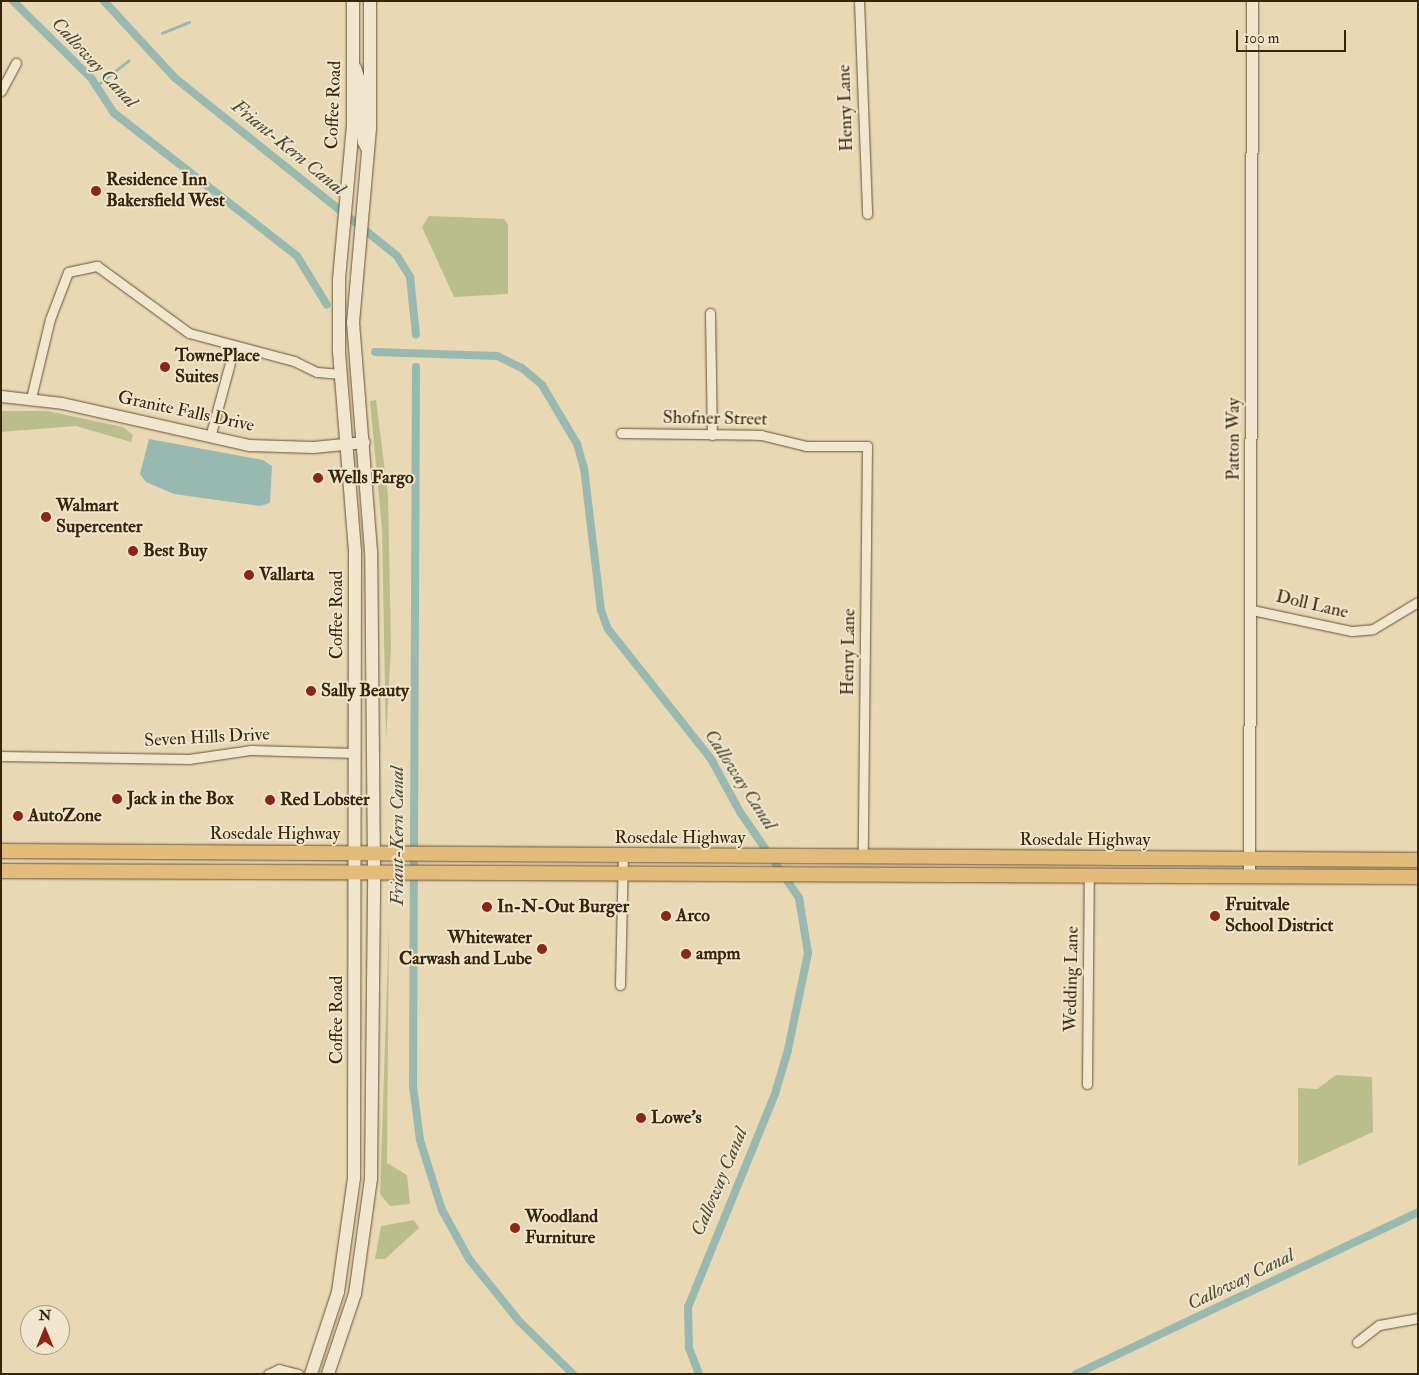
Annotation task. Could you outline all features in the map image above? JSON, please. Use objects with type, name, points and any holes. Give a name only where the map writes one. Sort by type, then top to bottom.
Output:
[{"type":"main road","name":"Coffee Road","points":[[311,1374],[338,1292],[352,1212],[355,551],[341,374],[339,279],[344,230],[354,60],[353,1]]},
{"type":"main road","name":"Coffee Road","points":[[331,1370],[355,1294],[369,1214],[374,872],[371,551],[354,323],[367,152],[370,1]]},
{"type":"main road","name":"Rosedale Highway","points":[[1,851],[762,857],[799,865],[863,874],[1418,877]]},
{"type":"main road","name":"Rosedale Highway","points":[[1,871],[769,874],[799,865],[863,858],[1418,862]]},
{"type":"main road","points":[[863,874],[882,865],[941,865],[957,858]]},
{"type":"main road","points":[[1336,876],[1348,868],[1418,862]]},
{"type":"street","name":"Henry Lane","points":[[858,1],[867,214]]},
{"type":"street","name":"Patton Way","points":[[1249,876],[1252,610],[1252,1]]},
{"type":"street","points":[[354,60],[362,86],[361,133],[367,152]]},
{"type":"street","points":[[1,91],[16,63]]},
{"type":"street","points":[[30,398],[62,285],[68,272],[81,267],[97,266],[189,333],[234,348],[341,374]]},
{"type":"street","points":[[710,313],[712,435]]},
{"type":"street","points":[[210,437],[234,348]]},
{"type":"street","name":"Granite Falls Drive","points":[[1,396],[30,398],[210,437],[271,447],[364,442]]},
{"type":"street","name":"Shofner Street","points":[[621,433],[768,435],[806,446],[867,446]]},
{"type":"street","name":"Henry Lane","points":[[863,858],[867,446]]},
{"type":"street","name":"Doll Lane","points":[[1252,610],[1352,632],[1373,629],[1418,602]]},
{"type":"street","name":"Seven Hills Drive","points":[[1,756],[189,759],[251,750],[354,753]]},
{"type":"street","points":[[620,985],[623,857]]},
{"type":"street","name":"Wedding Lane","points":[[1087,1084],[1089,875]]},
{"type":"street","points":[[1357,1342],[1379,1325],[1418,1318]]},
{"type":"street","points":[[268,1374],[279,1369],[298,1374]]},
{"type":"green space","points":[[429,216],[504,219],[508,225],[508,294],[454,297],[422,227]]},
{"type":"green space","points":[[376,400],[388,495],[391,647],[386,741],[382,529],[370,401]]},
{"type":"green space","points":[[1,411],[47,411],[123,427],[133,435],[131,442],[76,426],[1,432]]},
{"type":"green space","points":[[389,924],[387,1163],[407,1175],[410,1204],[390,1206],[380,1194]]},
{"type":"green space","points":[[1336,1075],[1372,1077],[1373,1132],[1298,1166],[1298,1088],[1317,1089]]},
{"type":"green space","points":[[414,1220],[419,1228],[385,1259],[375,1259],[381,1226]]},
{"type":"water","points":[[149,439],[263,460],[272,466],[270,503],[260,506],[174,494],[146,482],[140,474]]},
{"type":"waterway","name":"Calloway Canal","points":[[13,1],[91,78],[114,113],[297,256],[327,305]]},
{"type":"waterway","name":"Friant-Kern Canal","points":[[104,1],[175,78],[397,256],[410,277],[416,335]]},
{"type":"waterway","points":[[162,33],[189,22]]},
{"type":"waterway","points":[[96,86],[128,61]]},
{"type":"waterway","name":"Calloway Canal","points":[[375,352],[497,356],[522,368],[542,385],[577,444],[584,468],[601,610],[608,629],[711,759],[740,812],[799,898],[808,953],[788,1050],[775,1094],[688,1307],[689,1348],[699,1374]]},
{"type":"waterway","name":"Friant-Kern Canal","points":[[416,367],[413,1086],[420,1140],[442,1210],[469,1259],[519,1321],[573,1374]]},
{"type":"waterway","name":"Calloway Canal","points":[[1076,1374],[1418,1212]]},
{"type":"place","name":"Residence Inn Bakersfield West","points":[[96,191]]},
{"type":"place","name":"TownePlace Suites","points":[[165,367]]},
{"type":"place","name":"Wells Fargo","points":[[318,478]]},
{"type":"place","name":"Walmart Supercenter","points":[[46,517]]},
{"type":"place","name":"Best Buy","points":[[133,551]]},
{"type":"place","name":"Vallarta","points":[[249,575]]},
{"type":"place","name":"Sally Beauty","points":[[311,691]]},
{"type":"place","name":"Jack in the Box","points":[[117,799]]},
{"type":"place","name":"Red Lobster","points":[[270,800]]},
{"type":"place","name":"AutoZone","points":[[18,816]]},
{"type":"place","name":"In-N-Out Burger","points":[[487,907]]},
{"type":"place","name":"Arco","points":[[666,916]]},
{"type":"place","name":"Fruitvale School District","points":[[1215,916]]},
{"type":"place","name":"Whitewater Carwash and Lube","points":[[542,949]]},
{"type":"place","name":"ampm","points":[[686,954]]},
{"type":"place","name":"Lowe's","points":[[641,1118]]},
{"type":"place","name":"Woodland Furniture","points":[[515,1228]]}]
